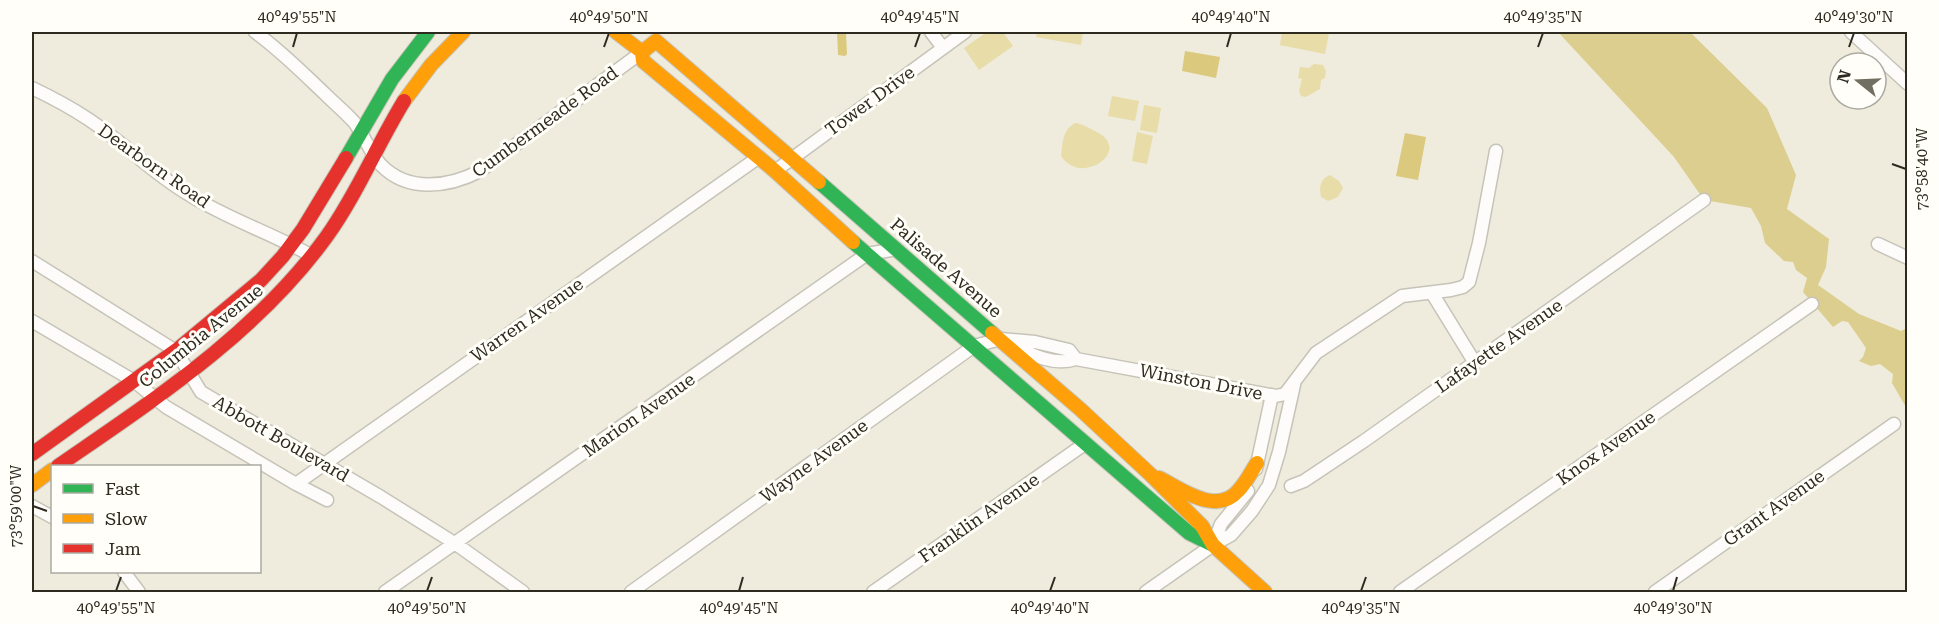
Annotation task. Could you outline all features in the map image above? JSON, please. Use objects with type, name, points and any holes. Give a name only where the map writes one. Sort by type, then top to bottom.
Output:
[{"type":"main road","name":"Columbia Avenue","points":[[32,454],[176,351],[235,305],[292,245],[313,214],[387,86],[428,32]]},
{"type":"main road","name":"Columbia Avenue","points":[[59,465],[155,399],[238,333],[291,283],[328,235],[404,102],[462,32]]},
{"type":"main road","name":"Palisade Avenue","points":[[616,32],[642,52],[643,61],[759,157],[1189,534],[1213,545],[1265,592]]},
{"type":"main road","name":"Palisade Avenue","points":[[642,52],[656,41],[897,249],[1147,471],[1202,526],[1213,545]]},
{"type":"main road","points":[[1086,443],[1100,442],[1124,465],[1147,471],[1213,503],[1223,502],[1237,493],[1257,463]]},
{"type":"main road","points":[[32,485],[51,471]]},
{"type":"street","name":"Cumbermeade Road","points":[[255,32],[286,57],[353,122],[382,166],[400,178],[414,183],[439,185],[465,179],[480,171],[642,52]]},
{"type":"street","points":[[931,32],[943,48]]},
{"type":"street","name":"Tower Drive","points":[[775,171],[965,32]]},
{"type":"street","points":[[1851,32],[1908,84]]},
{"type":"street","name":"Dearborn Road","points":[[32,88],[89,120],[186,194],[312,256]]},
{"type":"street","name":"Winston Drive","points":[[1001,339],[1035,357],[1066,363],[1076,359],[1272,395],[1285,393],[1316,353],[1402,297],[1463,287],[1469,282],[1479,243],[1496,151]]},
{"type":"street","name":"Warren Avenue","points":[[296,484],[759,157]]},
{"type":"street","name":"Lafayette Avenue","points":[[1291,486],[1304,481],[1364,441],[1704,200]]},
{"type":"street","points":[[1878,244],[1908,258]]},
{"type":"street","name":"Marion Avenue","points":[[385,592],[867,254],[897,249]]},
{"type":"street","name":"Abbott Boulevard","points":[[32,261],[176,351],[201,392],[456,544],[524,592]]},
{"type":"street","points":[[1432,293],[1475,363]]},
{"type":"street","name":"Knox Avenue","points":[[1400,592],[1812,304]]},
{"type":"street","name":"Abbott Boulevard","points":[[32,321],[134,381],[166,407],[327,500]]},
{"type":"street","name":"Wayne Avenue","points":[[631,592],[974,346],[1001,339]]},
{"type":"street","points":[[1146,592],[1231,535],[1252,511],[1269,485],[1279,452],[1295,379]]},
{"type":"street","points":[[1213,545],[1221,524],[1250,488],[1256,475],[1272,395]]},
{"type":"street","name":"Grant Avenue","points":[[1655,592],[1894,424]]},
{"type":"street","name":"Franklin Avenue","points":[[873,592],[1086,443]]},
{"type":"street","points":[[32,506],[51,516]]},
{"type":"street","points":[[125,573],[139,592]]},
{"type":"shaded area","points":[[837,32],[846,33],[847,54],[845,56],[838,55]]},
{"type":"shaded area","points":[[987,32],[1003,32],[1013,46],[979,70],[964,48]]},
{"type":"shaded area","points":[[1037,32],[1083,32],[1081,45],[1036,37]]},
{"type":"shaded area","points":[[1282,32],[1329,33],[1325,54],[1280,45]]},
{"type":"shaded area","points":[[1558,32],[1690,32],[1767,108],[1796,175],[1787,209],[1829,239],[1826,267],[1818,285],[1859,314],[1901,331],[1907,328],[1907,409],[1892,383],[1893,374],[1880,364],[1871,366],[1859,361],[1866,348],[1848,322],[1842,321],[1833,327],[1803,292],[1807,278],[1796,270],[1793,262],[1784,261],[1765,243],[1761,226],[1751,208],[1704,200],[1674,157]]},
{"type":"shaded area","points":[[1185,51],[1220,57],[1216,78],[1182,71]]},
{"type":"shaded area","points":[[1314,64],[1323,65],[1326,71],[1325,78],[1321,80],[1320,89],[1306,97],[1301,96],[1299,91],[1302,79],[1298,78],[1300,67],[1309,68]]},
{"type":"shaded area","points":[[1112,96],[1139,101],[1135,121],[1108,116]]},
{"type":"shaded area","points":[[1144,105],[1161,108],[1157,133],[1140,130]]},
{"type":"shaded area","points":[[1075,123],[1097,132],[1107,140],[1109,148],[1107,156],[1100,163],[1080,168],[1070,165],[1061,156],[1065,133]]},
{"type":"shaded area","points":[[1137,132],[1153,136],[1147,164],[1132,161]]},
{"type":"shaded area","points":[[1405,133],[1426,137],[1418,180],[1396,176]]},
{"type":"shaded area","points":[[1330,175],[1339,181],[1343,188],[1338,197],[1328,201],[1321,197],[1320,187],[1322,181]]},
{"type":"traffic: fast","points":[[346,158],[392,79],[428,32]]},
{"type":"traffic: fast","points":[[819,182],[992,333]]},
{"type":"traffic: fast","points":[[853,242],[1189,533],[1213,545]]},
{"type":"traffic: slow","points":[[404,101],[431,65],[463,32]]},
{"type":"traffic: slow","points":[[616,32],[642,52],[643,61],[775,171],[853,242]]},
{"type":"traffic: slow","points":[[642,52],[656,41],[819,182]]},
{"type":"traffic: slow","points":[[992,333],[1080,409],[1151,475],[1202,526],[1213,545],[1265,592]]},
{"type":"traffic: slow","points":[[1159,478],[1198,498],[1219,501],[1229,498],[1238,491],[1257,463]]},
{"type":"traffic: slow","points":[[32,485],[51,471]]},
{"type":"traffic: jam","points":[[59,465],[203,362],[269,303],[299,271],[338,220],[404,101]]},
{"type":"traffic: jam","points":[[32,454],[178,349],[261,280],[303,229],[346,158]]}]
